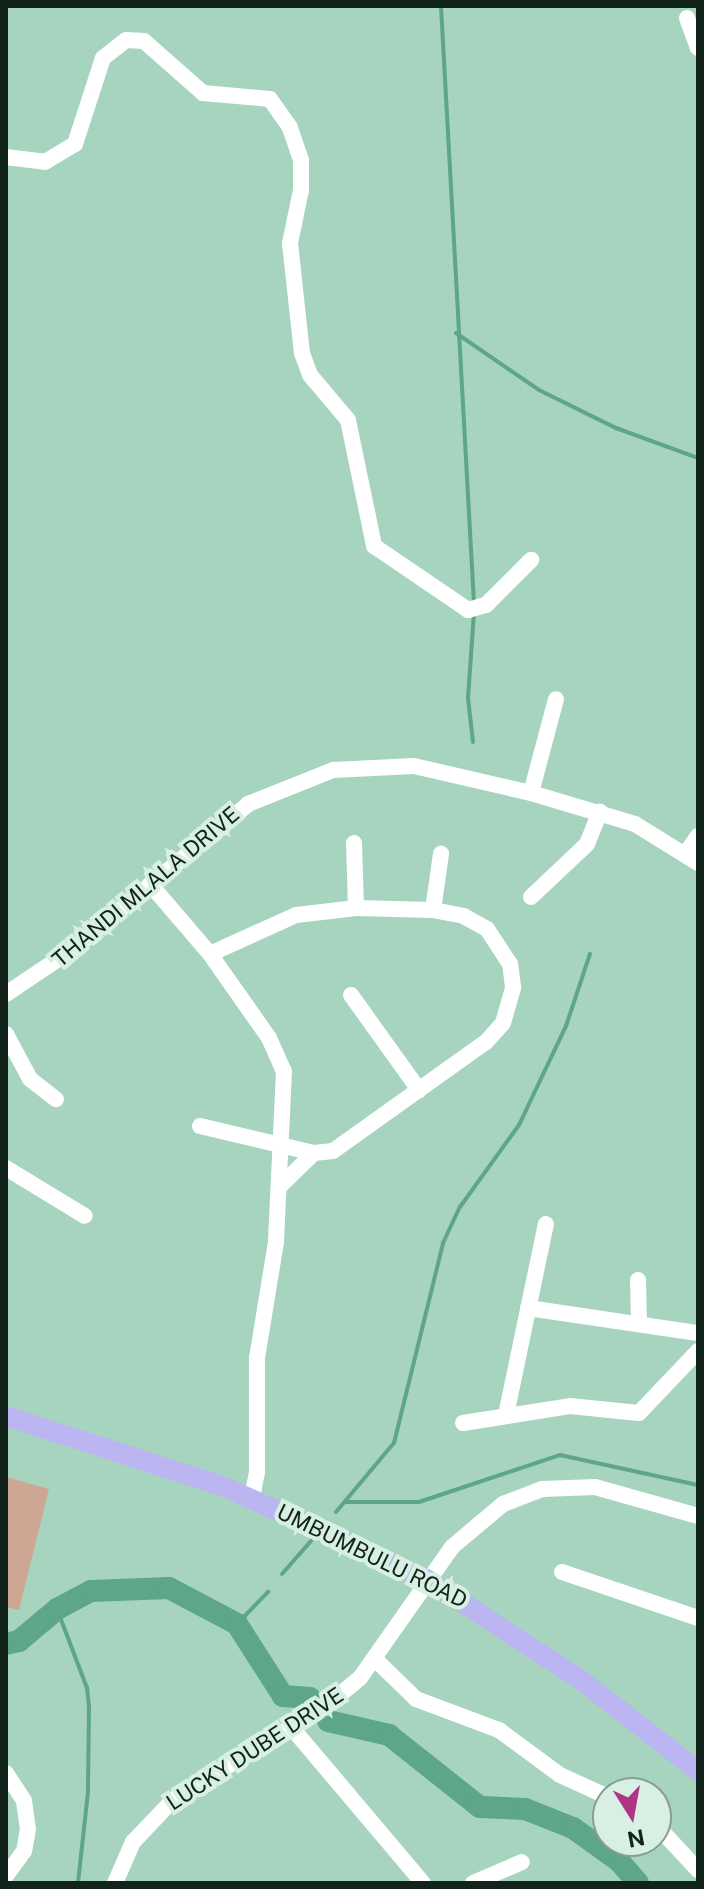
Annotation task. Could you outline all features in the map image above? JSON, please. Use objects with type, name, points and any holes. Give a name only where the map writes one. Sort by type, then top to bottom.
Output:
[{"type":"main road","name":"UMBUMBULU ROAD","points":[[6,1416],[178,1469],[252,1498],[428,1580],[569,1671],[698,1771]]},
{"type":"street","points":[[687,18],[698,48]]},
{"type":"street","points":[[6,157],[45,162],[75,144],[103,58],[126,40],[144,41],[203,93],[270,99],[290,128],[301,160],[301,190],[290,243],[302,353],[310,375],[348,420],[374,546],[468,610],[486,605],[531,560]]},
{"type":"street","points":[[531,793],[556,699]]},
{"type":"street","name":"THANDI MLALA DRIVE","points":[[6,994],[51,966],[248,804],[333,770],[414,766],[531,793],[600,811],[652,832],[692,858]]},
{"type":"street","points":[[531,897],[580,852],[600,811]]},
{"type":"street","points":[[692,858],[698,836]]},
{"type":"street","points":[[354,843],[356,908]]},
{"type":"street","points":[[433,910],[441,854]]},
{"type":"street","points":[[150,884],[210,954],[281,1060],[287,1095],[280,1143],[281,1185],[258,1343],[257,1472],[252,1498]]},
{"type":"street","points":[[210,954],[280,920],[356,908],[433,910],[464,916],[487,929],[510,964],[513,987],[508,1011],[496,1032],[342,1146],[314,1153],[281,1185]]},
{"type":"street","points":[[351,995],[419,1090]]},
{"type":"street","points":[[6,1034],[30,1079],[56,1099]]},
{"type":"street","points":[[200,1126],[314,1153]]},
{"type":"street","points":[[6,1168],[85,1216]]},
{"type":"street","points":[[506,1415],[546,1224]]},
{"type":"street","points":[[638,1280],[639,1324]]},
{"type":"street","points":[[528,1308],[698,1333]]},
{"type":"street","points":[[463,1423],[570,1406],[639,1413],[698,1351]]},
{"type":"street","points":[[428,1580],[467,1530],[503,1504],[542,1489],[595,1487],[698,1516]]},
{"type":"street","points":[[562,1572],[698,1618]]},
{"type":"street","name":"LUCKY DUBE DRIVE","points":[[115,1883],[133,1842],[162,1810],[201,1780],[292,1728],[347,1690],[376,1660],[428,1580]]},
{"type":"street","points":[[376,1660],[416,1699],[488,1724],[560,1775],[592,1790]]},
{"type":"street","points":[[292,1728],[423,1883]]},
{"type":"street","points":[[6,1773],[24,1801],[28,1829],[24,1851],[6,1876]]},
{"type":"street","points":[[672,1842],[698,1870]]},
{"type":"street","points":[[473,1883],[522,1862]]},
{"type":"shaded area","points":[[6,1477],[49,1489],[19,1610],[6,1607]]},
{"type":"waterway","points":[[441,6],[474,604]]},
{"type":"waterway","points":[[456,333],[539,390],[616,428],[698,458]]},
{"type":"waterway","points":[[473,742],[468,698],[474,613]]},
{"type":"waterway","points":[[336,1512],[394,1443],[443,1243],[460,1207],[519,1125],[566,1026],[590,954]]},
{"type":"waterway","points":[[345,1502],[419,1502],[560,1455],[698,1485]]},
{"type":"waterway","points":[[282,1574],[311,1541]]},
{"type":"waterway","points":[[6,1644],[19,1641],[57,1609],[91,1591],[169,1588],[237,1624],[283,1696],[310,1698]]},
{"type":"waterway","points":[[237,1624],[268,1592]]},
{"type":"waterway","points":[[57,1609],[87,1688],[89,1707],[88,1792],[78,1883]]},
{"type":"waterway","points":[[328,1721],[389,1735],[480,1807],[525,1809],[573,1828],[619,1861],[638,1883]]}]
